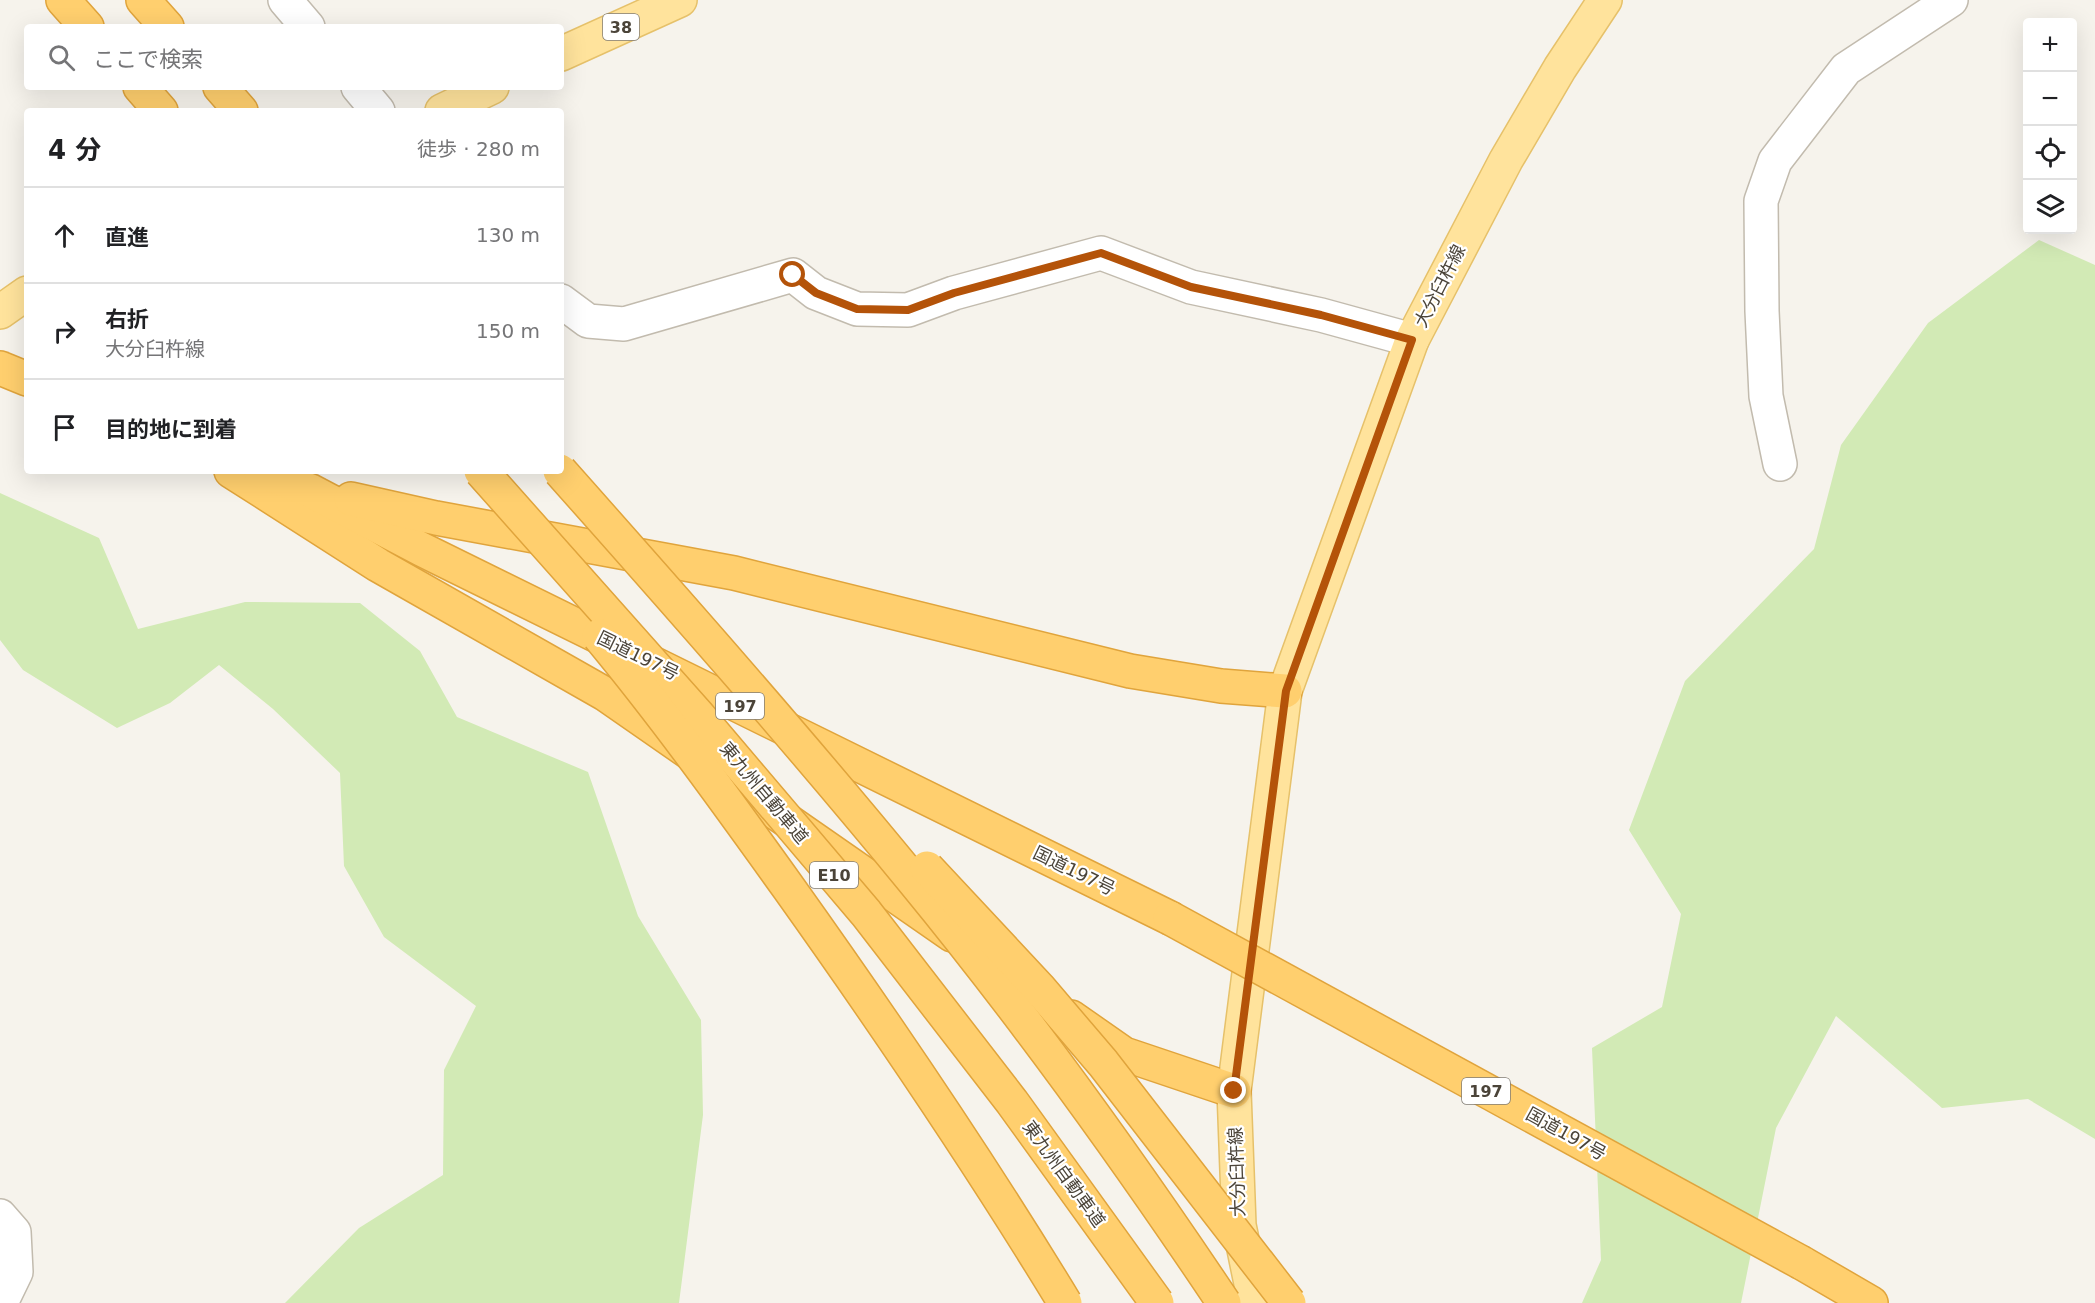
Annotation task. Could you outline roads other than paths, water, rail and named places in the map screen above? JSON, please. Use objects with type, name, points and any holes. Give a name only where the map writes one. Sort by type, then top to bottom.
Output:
[{"type":"highway","points":[[63,0],[84,24]]},
{"type":"highway","points":[[143,0],[163,24]]},
{"type":"highway","points":[[143,90],[158,108]]},
{"type":"highway","points":[[223,90],[238,108]]},
{"type":"highway","points":[[0,368],[24,378]]},
{"type":"highway","points":[[236,474],[378,565],[605,694],[1124,1054],[1234,1091]]},
{"type":"highway","name":"国道197号","points":[[269,474],[311,490],[421,549],[1170,918],[1802,1263],[1871,1303]]},
{"type":"highway","points":[[462,474],[540,563],[628,670],[713,783],[934,1096],[1065,1303]]},
{"type":"highway","name":"東九州自動車道","points":[[484,474],[698,714],[866,913],[1012,1102],[1156,1303]]},
{"type":"highway","points":[[563,474],[743,677],[915,882],[1058,1066],[1224,1303]]},
{"type":"highway","points":[[311,490],[436,518],[734,573],[1130,672],[1221,686],[1286,691]]},
{"type":"highway","points":[[743,677],[977,920],[1039,988],[1104,1063],[1289,1303]]},
{"type":"main road","name":"38","points":[[564,53],[680,0]]},
{"type":"main road","name":"大分臼杵線","points":[[1255,1303],[1239,1225],[1234,1091],[1286,691],[1412,340],[1511,150],[1560,68],[1605,0]]},
{"type":"main road","points":[[448,108],[486,90]]},
{"type":"main road","points":[[0,312],[24,295]]},
{"type":"street","points":[[285,0],[305,24]]},
{"type":"street","points":[[1780,464],[1766,396],[1762,311],[1761,201],[1775,161],[1846,69],[1951,0]]},
{"type":"street","points":[[360,90],[376,108]]},
{"type":"street","points":[[564,303],[588,321],[624,324],[793,275],[816,293],[857,309],[908,310],[954,293],[1101,253],[1191,287],[1321,315],[1412,340]]},
{"type":"street","points":[[0,1216],[14,1232],[16,1272],[1,1303]]}]
